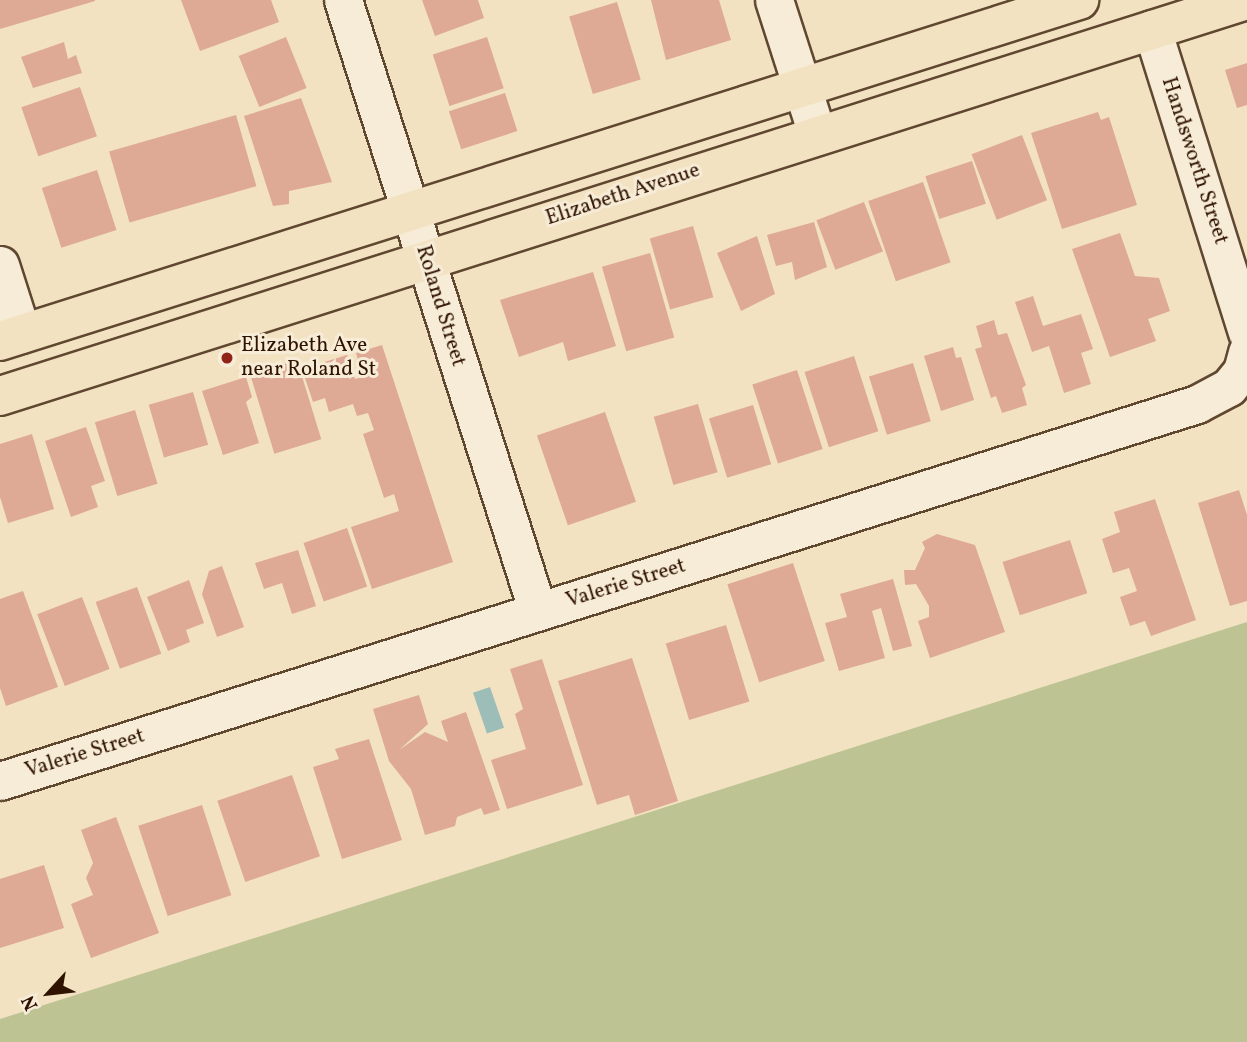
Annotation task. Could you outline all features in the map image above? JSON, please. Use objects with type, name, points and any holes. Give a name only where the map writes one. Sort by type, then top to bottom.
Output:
[{"type":"highway","points":[[11,337],[1079,0]]},
{"type":"highway","name":"Elizabeth Avenue","points":[[0,396],[425,258],[1247,0]]},
{"type":"street","name":"Roland Street","points":[[343,0],[538,612]]},
{"type":"street","points":[[774,0],[817,134]]},
{"type":"street","name":"Handsworth Street","points":[[1152,29],[1247,333]]},
{"type":"street","points":[[0,265],[11,337]]},
{"type":"street","name":"Valerie Street","points":[[0,781],[1196,404],[1228,387],[1245,362]]},
{"type":"green space","points":[[1247,622],[1247,1042],[0,1042],[0,1019]]},
{"type":"water","points":[[490,687],[504,728],[487,734],[473,693]]},
{"type":"building","points":[[0,0],[95,0],[95,1],[0,29]]},
{"type":"building","points":[[181,0],[271,0],[279,22],[200,51]]},
{"type":"building","points":[[422,0],[478,0],[484,18],[435,36]]},
{"type":"building","points":[[651,0],[719,0],[731,40],[666,60]]},
{"type":"building","points":[[617,2],[641,79],[593,94],[569,17]]},
{"type":"building","points":[[286,37],[307,88],[259,107],[239,56]]},
{"type":"building","points":[[487,37],[504,88],[449,106],[433,55]]},
{"type":"building","points":[[64,42],[68,59],[76,55],[82,73],[33,88],[21,57]]},
{"type":"building","points":[[1247,63],[1247,105],[1237,108],[1225,70]]},
{"type":"building","points":[[80,87],[97,136],[38,156],[21,107]]},
{"type":"building","points":[[505,93],[517,131],[461,149],[449,111]]},
{"type":"building","points":[[301,98],[332,182],[289,191],[289,204],[273,206],[244,116]]},
{"type":"building","points":[[1098,112],[1101,120],[1109,117],[1137,205],[1062,229],[1031,133]]},
{"type":"building","points":[[236,115],[256,186],[130,223],[109,151]]},
{"type":"building","points":[[1022,135],[1047,200],[997,220],[972,154]]},
{"type":"building","points":[[972,161],[986,204],[939,219],[925,176]]},
{"type":"building","points":[[97,170],[116,230],[61,248],[42,188]]},
{"type":"building","points":[[923,182],[951,262],[896,281],[868,201]]},
{"type":"building","points":[[864,202],[883,251],[835,270],[816,220]]},
{"type":"building","points":[[814,222],[827,267],[795,280],[792,262],[776,266],[767,235]]},
{"type":"building","points":[[693,226],[713,297],[670,310],[650,238]]},
{"type":"building","points":[[1120,233],[1135,276],[1159,278],[1170,311],[1148,319],[1156,341],[1110,357],[1072,249]]},
{"type":"building","points":[[757,236],[775,294],[741,311],[717,253]]},
{"type":"building","points":[[650,253],[674,338],[626,351],[602,267]]},
{"type":"building","points":[[593,272],[616,346],[568,361],[563,342],[519,357],[500,300]]},
{"type":"building","points":[[1033,296],[1043,326],[1081,314],[1093,349],[1081,353],[1091,384],[1064,393],[1049,346],[1032,352],[1015,302]]},
{"type":"building","points":[[994,320],[998,335],[1007,333],[1026,385],[1022,388],[1027,405],[1002,413],[996,396],[991,398],[975,349],[982,347],[976,326]]},
{"type":"building","points":[[382,345],[453,562],[372,589],[351,527],[399,511],[394,494],[384,498],[363,434],[374,430],[368,413],[357,416],[353,404],[329,412],[325,398],[313,402],[302,369],[347,355],[355,379],[363,377],[356,353]]},
{"type":"building","points":[[953,347],[956,358],[961,357],[974,400],[941,411],[924,356]]},
{"type":"building","points":[[854,356],[878,431],[829,447],[805,372]]},
{"type":"building","points":[[297,360],[321,439],[274,454],[250,374]]},
{"type":"building","points":[[913,363],[931,421],[887,435],[869,376]]},
{"type":"building","points":[[797,370],[823,449],[778,463],[752,385]]},
{"type":"building","points":[[246,377],[252,397],[246,402],[259,443],[223,455],[202,391]]},
{"type":"building","points":[[193,392],[208,445],[164,458],[149,405]]},
{"type":"building","points":[[698,404],[718,472],[673,485],[654,417]]},
{"type":"building","points":[[753,405],[771,464],[727,478],[709,418]]},
{"type":"building","points":[[135,410],[158,484],[117,496],[95,422]]},
{"type":"building","points":[[605,412],[636,502],[568,525],[537,435]]},
{"type":"building","points":[[86,427],[105,481],[91,486],[98,507],[71,517],[45,441]]},
{"type":"building","points":[[32,434],[54,509],[8,523],[0,497],[0,444]]},
{"type":"building","points":[[1239,490],[1247,515],[1247,601],[1230,606],[1198,503]]},
{"type":"building","points":[[1155,499],[1196,620],[1151,636],[1145,621],[1130,626],[1120,597],[1137,591],[1129,568],[1113,573],[1102,539],[1120,532],[1114,512]]},
{"type":"building","points":[[347,528],[367,587],[324,602],[304,543]]},
{"type":"building","points":[[937,534],[975,545],[1005,632],[930,658],[918,621],[929,617],[929,606],[916,584],[905,585],[904,570],[915,570],[925,548],[922,542]]},
{"type":"building","points":[[1070,540],[1087,593],[1020,615],[1002,562]]},
{"type":"building","points":[[298,550],[316,606],[292,614],[282,583],[264,589],[255,563]]},
{"type":"building","points":[[793,563],[825,661],[759,682],[727,584]]},
{"type":"building","points":[[222,566],[244,627],[217,637],[202,594],[209,571]]},
{"type":"building","points":[[893,579],[912,646],[893,651],[881,608],[872,611],[885,658],[839,671],[825,623],[847,617],[840,594]]},
{"type":"building","points":[[189,580],[204,623],[186,630],[190,642],[168,651],[147,597]]},
{"type":"building","points":[[137,587],[161,654],[120,669],[96,602]]},
{"type":"building","points":[[23,591],[58,687],[6,706],[0,688],[0,599]]},
{"type":"building","points":[[82,597],[110,669],[65,686],[37,614]]},
{"type":"building","points":[[726,625],[749,702],[689,720],[666,643]]},
{"type":"building","points":[[632,658],[678,801],[635,815],[629,795],[597,805],[558,681]]},
{"type":"building","points":[[542,659],[583,785],[507,809],[491,760],[526,749],[515,714],[523,709],[510,669]]},
{"type":"building","points":[[419,695],[428,724],[399,750],[425,732],[448,742],[441,721],[466,712],[500,810],[484,815],[481,808],[457,817],[455,826],[425,835],[411,789],[389,761],[373,709]]},
{"type":"building","points":[[369,739],[402,840],[342,859],[313,767],[339,759],[335,749]]},
{"type":"building","points":[[292,775],[320,856],[245,882],[217,801]]},
{"type":"building","points":[[202,805],[231,895],[168,916],[138,826]]},
{"type":"building","points":[[116,817],[159,933],[91,958],[71,904],[93,895],[86,878],[93,863],[81,830]]},
{"type":"building","points":[[44,865],[64,928],[0,948],[0,879]]},
{"type":"place","name":"Elizabeth Ave near Roland St","points":[[227,358]]}]
